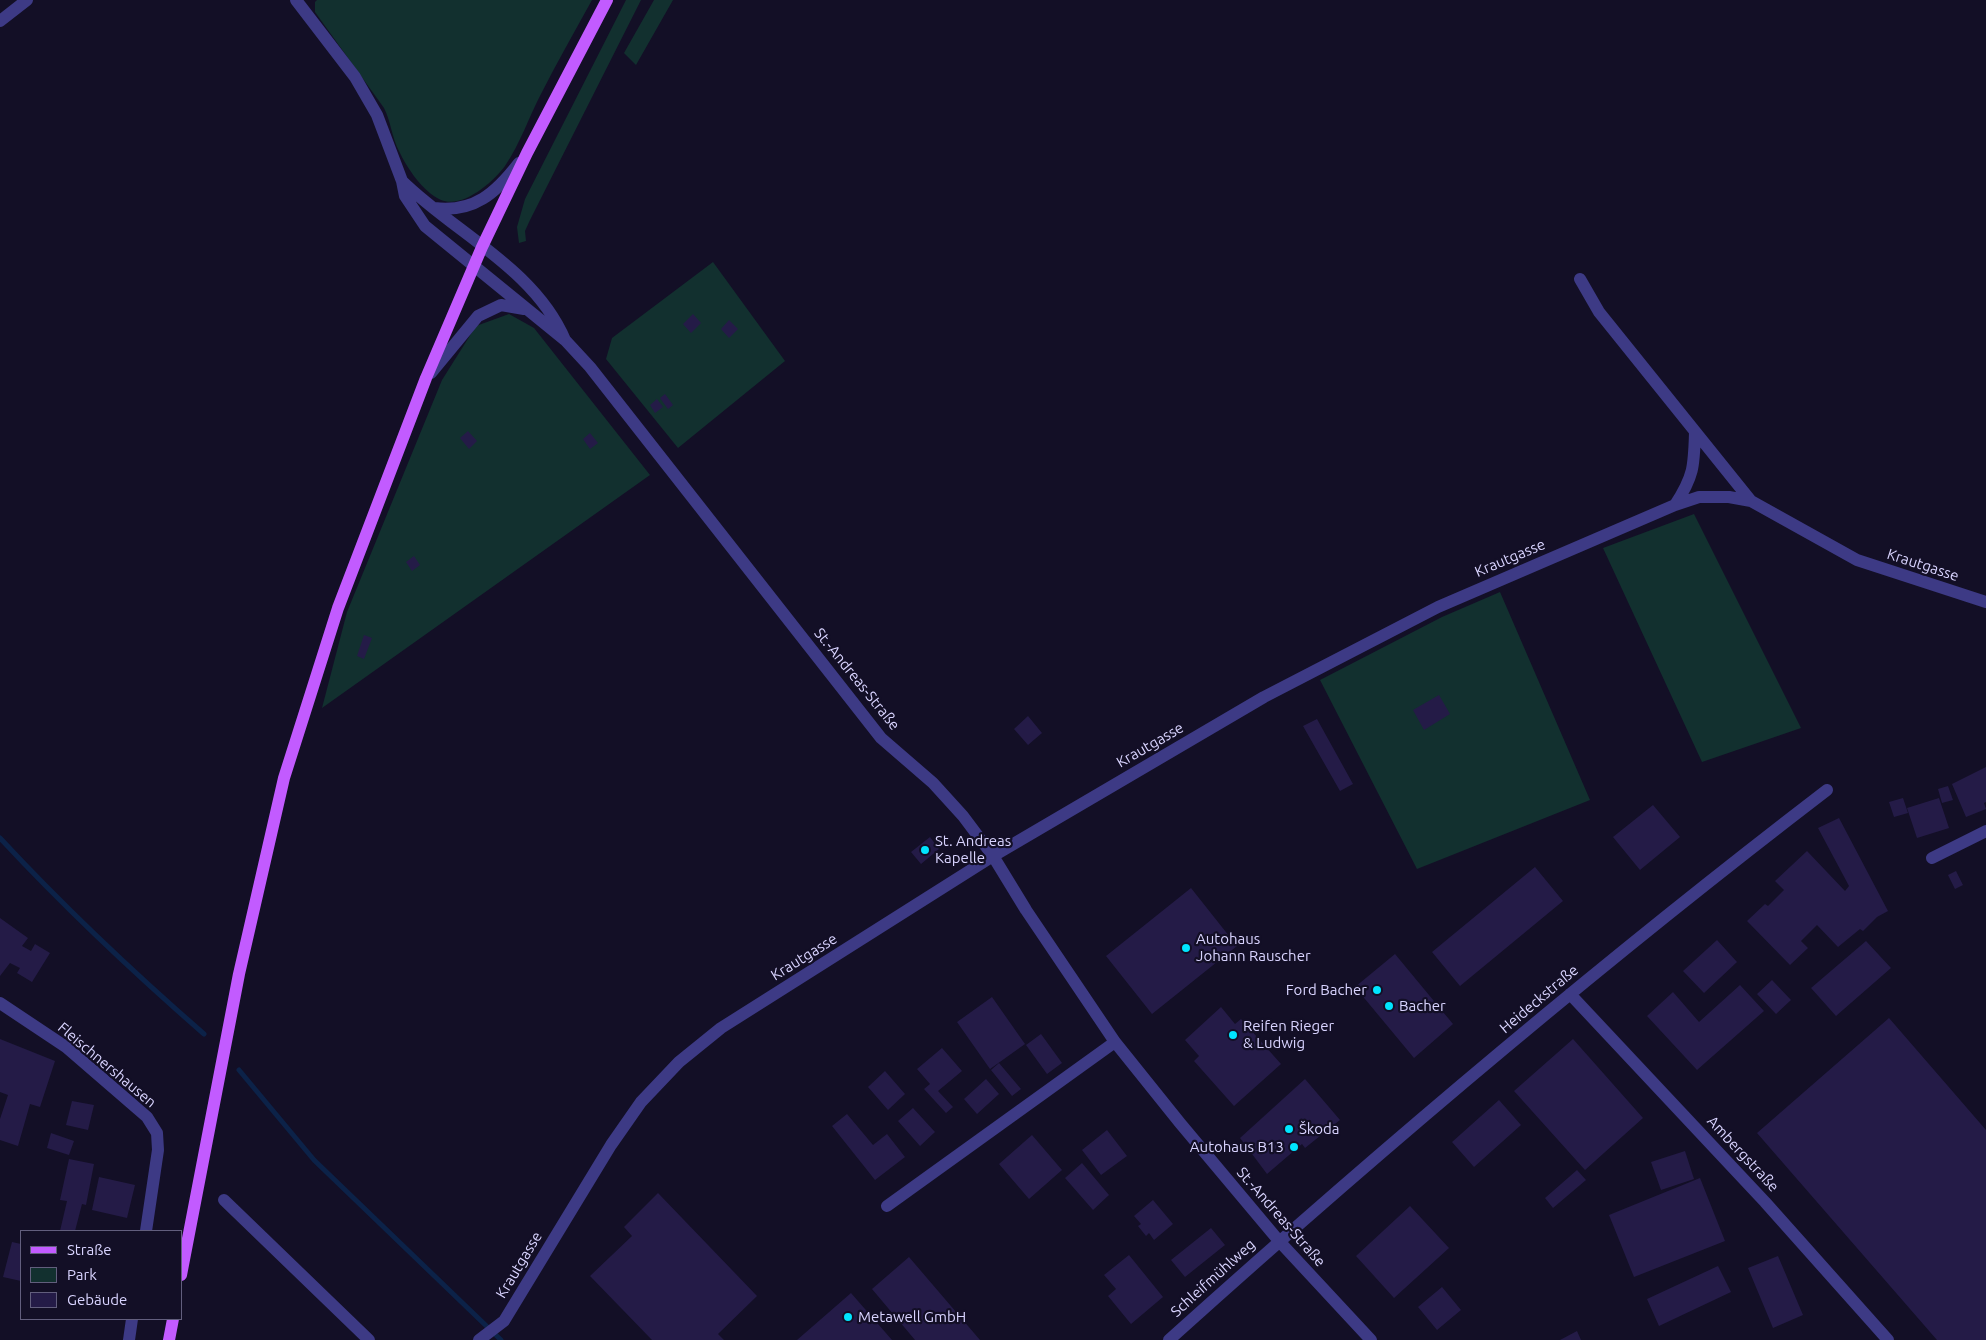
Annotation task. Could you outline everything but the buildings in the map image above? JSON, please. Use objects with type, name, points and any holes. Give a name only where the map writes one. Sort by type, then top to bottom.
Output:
[{"type":"main road","points":[[182,1270],[238,974],[284,778],[338,608],[426,378],[482,247],[526,153],[607,0]]},
{"type":"main road","points":[[169,1340],[173,1320]]},
{"type":"street","points":[[0,21],[28,0]]},
{"type":"street","points":[[296,0],[355,77],[377,115],[402,181],[405,196],[425,226],[565,340]]},
{"type":"street","points":[[434,208],[450,210],[469,207],[504,182],[526,153]]},
{"type":"street","points":[[402,181],[514,272],[533,292],[559,327],[565,340]]},
{"type":"street","points":[[1580,279],[1599,312],[1751,501]]},
{"type":"street","points":[[426,378],[478,316],[501,305],[525,309]]},
{"type":"street","name":"St.-Andreas-Straße","points":[[565,340],[608,389],[881,738],[933,783],[963,816],[993,856],[1026,910],[1115,1042],[1180,1123],[1279,1241],[1371,1340]]},
{"type":"street","points":[[1676,504],[1689,484],[1694,462],[1695,432]]},
{"type":"street","name":"Krautgasse","points":[[479,1340],[504,1321],[610,1145],[641,1102],[679,1062],[721,1028],[993,856],[1264,697],[1438,607],[1676,504],[1699,497],[1729,497],[1751,501],[1857,560],[1986,602]]},
{"type":"street","name":"Heideckstraße","points":[[1279,1241],[1570,994],[1690,895],[1827,790]]},
{"type":"street","points":[[1932,858],[1986,831]]},
{"type":"street","name":"Ambergstraße","points":[[1570,994],[1765,1202],[1888,1340]]},
{"type":"street","name":"Fleischnershausen","points":[[0,1003],[66,1048],[147,1117],[157,1134],[158,1150],[146,1230]]},
{"type":"street","points":[[888,1206],[1115,1042]]},
{"type":"street","points":[[224,1200],[369,1340]]},
{"type":"street","name":"Schleifmühlweg","points":[[1169,1340],[1279,1241]]},
{"type":"street","points":[[129,1340],[132,1320]]},
{"type":"green space","points":[[317,0],[592,0],[547,82],[505,166],[477,192],[459,201],[450,202],[434,196],[411,172],[402,158],[384,108],[315,12],[315,2]]},
{"type":"green space","points":[[626,0],[641,0],[530,220],[525,231],[526,241],[519,243],[517,227],[525,199]]},
{"type":"green space","points":[[654,0],[673,0],[636,65],[624,53]]},
{"type":"green space","points":[[713,262],[785,361],[678,448],[606,359],[612,338]]},
{"type":"green space","points":[[509,314],[534,328],[650,475],[322,708],[347,612],[442,380],[476,326]]},
{"type":"green space","points":[[1694,514],[1801,728],[1702,762],[1603,548]]},
{"type":"green space","points":[[1500,592],[1590,800],[1417,869],[1320,680],[1442,617]]},
{"type":"waterway","points":[[0,838],[99,939],[204,1034]]},
{"type":"waterway","points":[[239,1070],[314,1160],[501,1340]]},
{"type":"place","name":"St. Andreas Kapelle","points":[[925,850]]},
{"type":"place","name":"Autohaus Johann Rauscher","points":[[1186,948]]},
{"type":"place","name":"Ford Bacher","points":[[1377,990]]},
{"type":"place","name":"Bacher","points":[[1389,1006]]},
{"type":"place","name":"Reifen Rieger & Ludwig","points":[[1233,1035]]},
{"type":"place","name":"Škoda","points":[[1289,1129]]},
{"type":"place","name":"Autohaus B13","points":[[1294,1147]]},
{"type":"place","name":"Metawell GmbH","points":[[848,1317]]}]
